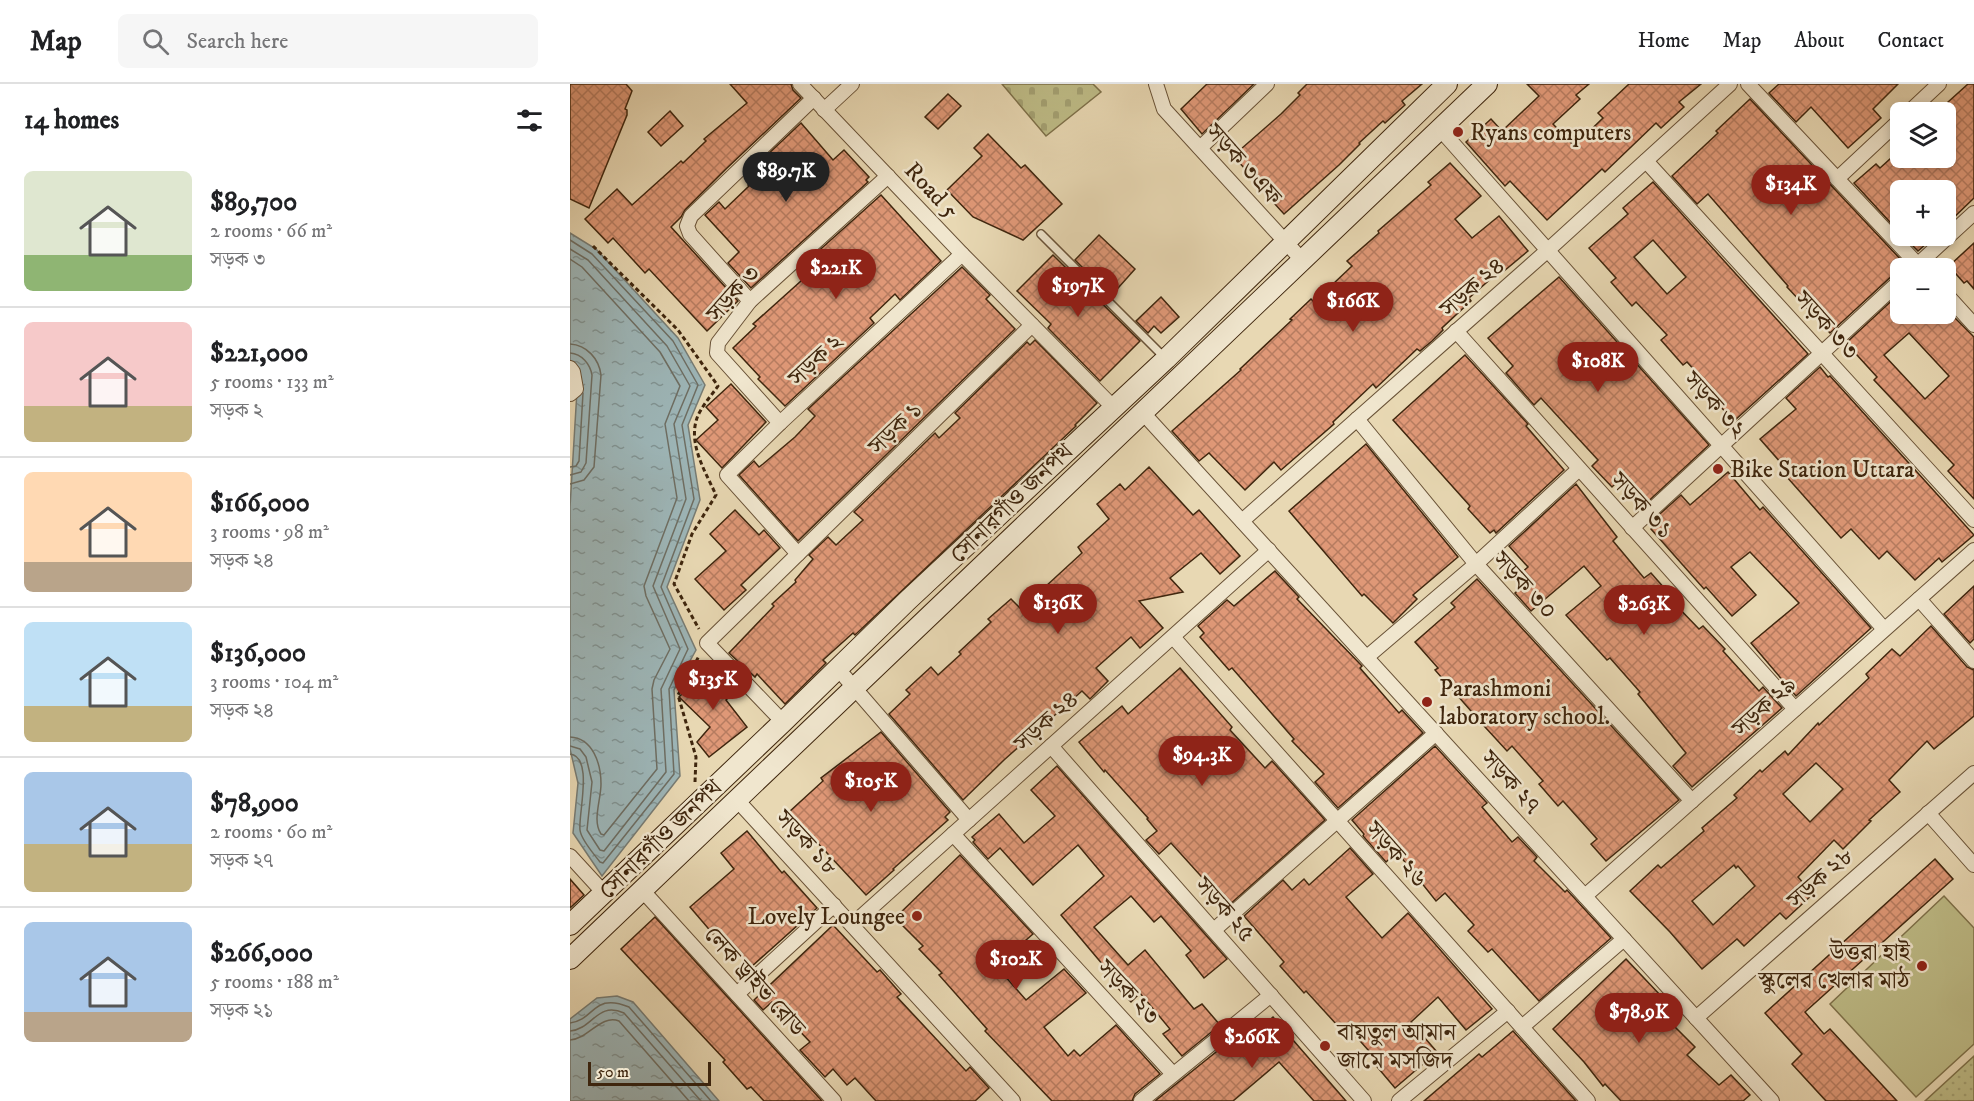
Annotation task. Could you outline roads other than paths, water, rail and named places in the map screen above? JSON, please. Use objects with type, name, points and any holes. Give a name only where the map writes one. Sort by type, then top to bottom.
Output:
[{"type":"main road","name":"সোনারগাঁও জনপথ","points":[[570,925],[783,723],[907,601],[1166,359],[1447,84]]},
{"type":"main road","name":"সোনারগাঁও জনপথ","points":[[570,959],[1487,84]]},
{"type":"street","name":"Road 5","points":[[800,84],[1032,325]]},
{"type":"street","points":[[824,110],[852,84]]},
{"type":"street","name":"সড়ক ৩এফ","points":[[1156,84],[1164,109],[1303,261]]},
{"type":"street","points":[[1200,148],[1267,84]]},
{"type":"street","name":"সড়ক ২৪","points":[[1242,521],[1548,250],[1730,84]]},
{"type":"street","points":[[1748,84],[1910,258]]},
{"type":"street","points":[[1920,102],[1939,84]]},
{"type":"street","points":[[750,301],[690,234],[687,225],[691,216],[814,98]]},
{"type":"street","name":"সড়ক ৩২","points":[[1440,129],[1884,629]]},
{"type":"street","points":[[1837,179],[1890,129]]},
{"type":"street","name":"সড়ক ৩৩","points":[[1646,161],[1974,520]]},
{"type":"street","name":"সড়ক ৩","points":[[780,423],[717,353],[718,343],[750,301],[888,176]]},
{"type":"street","points":[[1927,258],[1974,213]]},
{"type":"street","name":"সড়ক ২","points":[[798,554],[727,476],[780,423],[962,254]]},
{"type":"street","points":[[1632,528],[1890,290]]},
{"type":"street","points":[[1956,305],[1974,325]]},
{"type":"street","points":[[1032,325],[1113,407]]},
{"type":"street","name":"সড়ক ১","points":[[783,723],[707,643],[1032,325]]},
{"type":"street","name":"সড়ক ৩১","points":[[1456,331],[1795,709]]},
{"type":"street","points":[[570,368],[576,389],[570,394]]},
{"type":"street","name":"সড়ক ২৭","points":[[1143,413],[1772,1101]]},
{"type":"street","name":"সড়ক ৩০","points":[[1357,419],[1476,564],[1692,801]]},
{"type":"street","points":[[1367,657],[1476,564],[1579,469]]},
{"type":"street","name":"সড়ক ২৪","points":[[852,925],[1269,550]]},
{"type":"street","name":"সড়ক ২৯","points":[[1585,896],[1974,550]]},
{"type":"street","points":[[1919,599],[1974,661]]},
{"type":"street","name":"সড়ক ২৬","points":[[1173,637],[1588,1101]]},
{"type":"street","points":[[838,669],[969,820]]},
{"type":"street","points":[[1214,930],[1436,733]]},
{"type":"street","name":"সড়ক ২৫","points":[[1052,746],[1364,1101]]},
{"type":"street","name":"সড়ক ২৮","points":[[1696,1017],[1974,773]]},
{"type":"street","name":"সড়ক ১৮","points":[[737,800],[1013,1101]]},
{"type":"street","points":[[1928,813],[1974,865]]},
{"type":"street","name":"সড়ক ২৩","points":[[953,834],[1173,1074]]},
{"type":"street","points":[[570,856],[604,893]]},
{"type":"street","name":"লেক ড্রাইভ রোড","points":[[642,890],[834,1101]]},
{"type":"street","points":[[737,994],[834,905]]},
{"type":"street","points":[[1522,1027],[1624,939]]},
{"type":"street","points":[[1141,1101],[1270,995]]},
{"type":"street","points":[[1399,1101],[1508,1011]]},
{"type":"lane","points":[[1041,234],[1166,359]]},
{"type":"water","points":[[570,233],[596,249],[678,338],[705,385],[688,425],[700,500],[667,587],[696,650],[674,690],[680,776],[602,876],[573,833],[578,783],[570,749],[570,507],[578,374],[570,364]]},
{"type":"water","points":[[617,996],[633,1002],[719,1101],[570,1101],[570,1019],[597,998]]},
{"type":"place","name":"Ryans computers","points":[[1458,132]]},
{"type":"place","name":"Bike Station Uttara","points":[[1718,469]]},
{"type":"place","name":"Parashmoni laboratory school.","points":[[1427,702]]},
{"type":"place","name":"Lovely Loungee","points":[[917,916]]},
{"type":"place","name":"উত্তরা হাই স্কুলের খেলার মাঠ","points":[[1922,966]]},
{"type":"place","name":"বায়তুল আমান জামে মসজিদ","points":[[1325,1046]]}]
